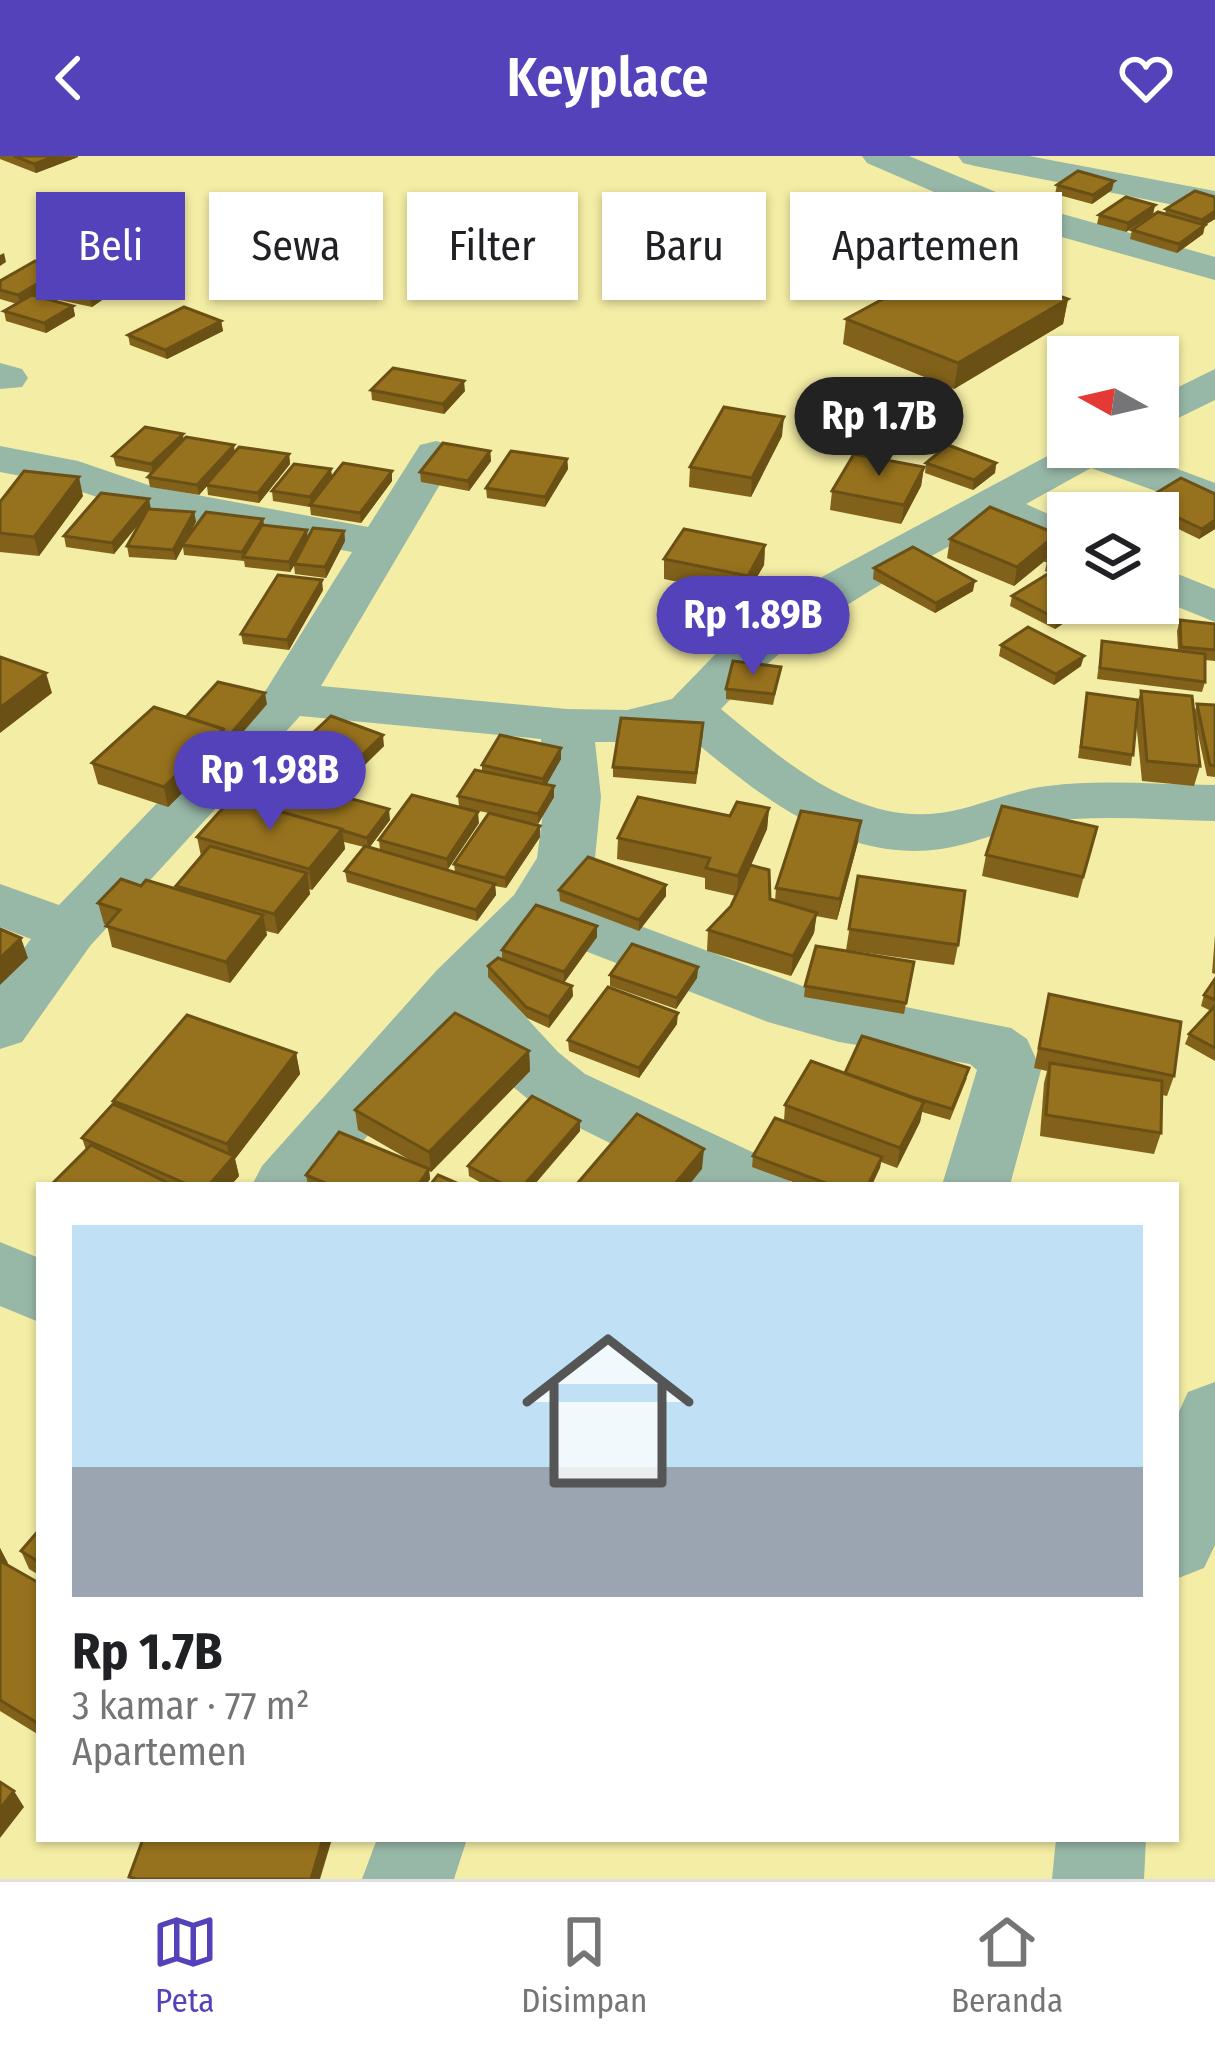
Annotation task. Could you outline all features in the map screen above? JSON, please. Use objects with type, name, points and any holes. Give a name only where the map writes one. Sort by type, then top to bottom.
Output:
[{"type":"street","points":[[879,156],[1007,210],[1215,269]]},
{"type":"street","points":[[976,156],[1027,160],[1215,202]]},
{"type":"street","points":[[1179,403],[1215,382]]},
{"type":"street","points":[[0,1027],[69,931],[287,699],[436,454]]},
{"type":"street","points":[[0,459],[62,471],[145,499],[378,544]]},
{"type":"street","points":[[287,699],[567,725],[626,726],[690,711],[750,647],[835,589],[1055,468]]},
{"type":"street","points":[[1141,468],[1215,497]]},
{"type":"street","points":[[987,503],[1047,530]]},
{"type":"street","points":[[1179,591],[1215,607]]},
{"type":"street","points":[[690,711],[776,782],[822,808],[877,829],[931,832],[979,824],[1029,806],[1215,803]]},
{"type":"street","points":[[289,1182],[460,985],[535,909],[566,858],[572,797],[567,725]]},
{"type":"street","points":[[0,904],[69,931]]},
{"type":"street","points":[[535,909],[790,1006],[988,1044],[1004,1055],[1009,1070],[977,1182]]},
{"type":"street","points":[[460,985],[535,1069],[562,1090],[752,1182]]},
{"type":"street","points":[[0,1271],[36,1290]]},
{"type":"street","points":[[1179,1382],[1215,1399]]},
{"type":"street","points":[[1179,1532],[1215,1415]]},
{"type":"street","points":[[408,1879],[421,1842]]},
{"type":"street","points":[[1098,1879],[1101,1842]]},
{"type":"building","points":[[14,156],[56,156],[34,164]]},
{"type":"building","points":[[1078,171],[1114,181],[1093,195],[1057,185]]},
{"type":"building","points":[[1195,191],[1215,197],[1215,211],[1202,220],[1166,209]]},
{"type":"building","points":[[1126,197],[1155,205],[1128,223],[1099,215]]},
{"type":"building","points":[[1158,212],[1205,225],[1179,244],[1132,230]]},
{"type":"building","points":[[36,261],[36,284],[18,295],[0,290],[0,281]]},
{"type":"building","points":[[32,295],[36,300],[73,306],[44,323],[4,311]]},
{"type":"building","points":[[1068,299],[958,363],[846,319],[881,300]]},
{"type":"building","points":[[184,307],[221,321],[165,350],[128,335]]},
{"type":"building","points":[[393,368],[464,381],[443,404],[371,390]]},
{"type":"building","points":[[724,407],[784,417],[752,478],[690,467]]},
{"type":"building","points":[[145,427],[183,434],[151,464],[113,456]]},
{"type":"building","points":[[186,437],[234,445],[197,485],[148,477]]},
{"type":"building","points":[[443,443],[490,451],[468,481],[420,472]]},
{"type":"building","points":[[948,445],[996,463],[974,480],[926,463]]},
{"type":"building","points":[[239,447],[289,454],[258,493],[206,485]]},
{"type":"building","points":[[511,451],[567,459],[545,497],[486,488]]},
{"type":"building","points":[[854,454],[924,467],[904,505],[832,491]]},
{"type":"building","points":[[343,463],[392,471],[360,513],[310,505]]},
{"type":"building","points":[[294,464],[331,469],[310,497],[272,491]]},
{"type":"building","points":[[24,471],[79,477],[34,537],[0,533],[0,502]]},
{"type":"building","points":[[1181,478],[1215,494],[1215,520],[1202,529],[1179,518],[1179,492],[1158,492]]},
{"type":"building","points":[[101,493],[149,499],[112,543],[64,536]]},
{"type":"building","points":[[990,507],[1047,530],[1047,542],[1017,567],[950,539]]},
{"type":"building","points":[[148,509],[194,512],[173,550],[127,546]]},
{"type":"building","points":[[206,512],[263,519],[242,552],[182,545]]},
{"type":"building","points":[[262,525],[307,530],[289,562],[243,557]]},
{"type":"building","points":[[313,528],[344,531],[325,567],[294,564]]},
{"type":"building","points":[[684,529],[765,545],[748,576],[664,559]]},
{"type":"building","points":[[913,547],[975,581],[936,603],[874,568]]},
{"type":"building","points":[[1047,574],[1047,614],[1012,596]]},
{"type":"building","points":[[278,575],[322,580],[287,640],[241,634]]},
{"type":"building","points":[[1180,620],[1215,624],[1215,650],[1181,647]]},
{"type":"building","points":[[1028,627],[1084,656],[1056,674],[1001,645]]},
{"type":"building","points":[[1102,641],[1205,654],[1205,682],[1100,668]]},
{"type":"building","points":[[0,657],[46,673],[0,708]]},
{"type":"building","points":[[733,661],[781,667],[774,694],[726,689]]},
{"type":"building","points":[[218,682],[265,693],[230,735],[186,717]]},
{"type":"building","points":[[1141,691],[1192,696],[1200,766],[1147,761]]},
{"type":"building","points":[[1087,693],[1138,700],[1133,755],[1081,747]]},
{"type":"building","points":[[1197,704],[1215,705],[1215,766],[1210,765]]},
{"type":"building","points":[[154,707],[223,729],[164,787],[92,763]]},
{"type":"building","points":[[331,716],[383,735],[335,781],[282,762]]},
{"type":"building","points":[[621,718],[703,723],[696,773],[613,767]]},
{"type":"building","points":[[500,735],[561,748],[543,779],[482,765]]},
{"type":"building","points":[[475,770],[554,786],[538,814],[458,796]]},
{"type":"building","points":[[290,782],[389,809],[367,838],[269,808]]},
{"type":"building","points":[[412,795],[478,812],[447,859],[379,840]]},
{"type":"building","points":[[638,797],[730,816],[737,802],[769,808],[738,876],[706,868],[710,858],[618,838]]},
{"type":"building","points":[[232,798],[342,829],[309,869],[197,837]]},
{"type":"building","points":[[1002,806],[1097,827],[1083,877],[986,855]]},
{"type":"building","points":[[801,811],[861,821],[840,899],[776,888]]},
{"type":"building","points":[[489,813],[540,826],[505,878],[454,864]]},
{"type":"building","points":[[210,846],[307,873],[274,914],[176,886]]},
{"type":"building","points":[[365,846],[495,884],[476,910],[345,871]]},
{"type":"building","points":[[588,857],[666,885],[639,920],[559,890]]},
{"type":"building","points":[[750,865],[769,870],[770,899],[817,913],[793,956],[708,930],[731,906]]},
{"type":"building","points":[[858,876],[965,891],[958,945],[849,929]]},
{"type":"building","points":[[121,879],[141,886],[146,880],[263,915],[226,962],[106,926],[120,910],[98,903]]},
{"type":"building","points":[[536,905],[597,926],[564,972],[502,950]]},
{"type":"building","points":[[0,929],[21,938],[0,958]]},
{"type":"building","points":[[632,944],[698,967],[677,998],[610,975]]},
{"type":"building","points":[[816,946],[914,962],[906,1003],[805,986]]},
{"type":"building","points":[[498,958],[572,986],[549,1017],[526,1007],[488,966]]},
{"type":"building","points":[[1215,979],[1215,1000],[1204,995]]},
{"type":"building","points":[[608,987],[678,1013],[639,1068],[568,1040]]},
{"type":"building","points":[[1049,994],[1181,1022],[1174,1076],[1039,1048]]},
{"type":"building","points":[[1215,1006],[1215,1048],[1189,1034]]},
{"type":"building","points":[[455,1013],[529,1051],[429,1152],[355,1110]]},
{"type":"building","points":[[187,1015],[296,1053],[227,1144],[113,1101]]},
{"type":"building","points":[[862,1036],[969,1068],[952,1109],[845,1073]]},
{"type":"building","points":[[811,1061],[924,1102],[900,1148],[785,1105]]},
{"type":"building","points":[[1050,1063],[1162,1081],[1161,1133],[1046,1115]]},
{"type":"building","points":[[532,1096],[580,1121],[527,1182],[499,1182],[468,1166]]},
{"type":"building","points":[[113,1104],[234,1156],[212,1182],[182,1182],[82,1138]]},
{"type":"building","points":[[637,1114],[704,1149],[676,1182],[579,1182]]},
{"type":"building","points":[[775,1118],[882,1157],[870,1182],[823,1182],[753,1156]]},
{"type":"building","points":[[339,1132],[429,1169],[420,1182],[323,1182],[306,1175]]},
{"type":"building","points":[[91,1145],[166,1182],[54,1182]]},
{"type":"building","points":[[36,1534],[36,1560],[21,1551]]},
{"type":"building","points":[[0,1564],[36,1581],[36,1722],[0,1700]]},
{"type":"building","points":[[0,1782],[14,1791],[0,1809]]},
{"type":"building","points":[[142,1842],[322,1842],[311,1879],[129,1877]]}]
